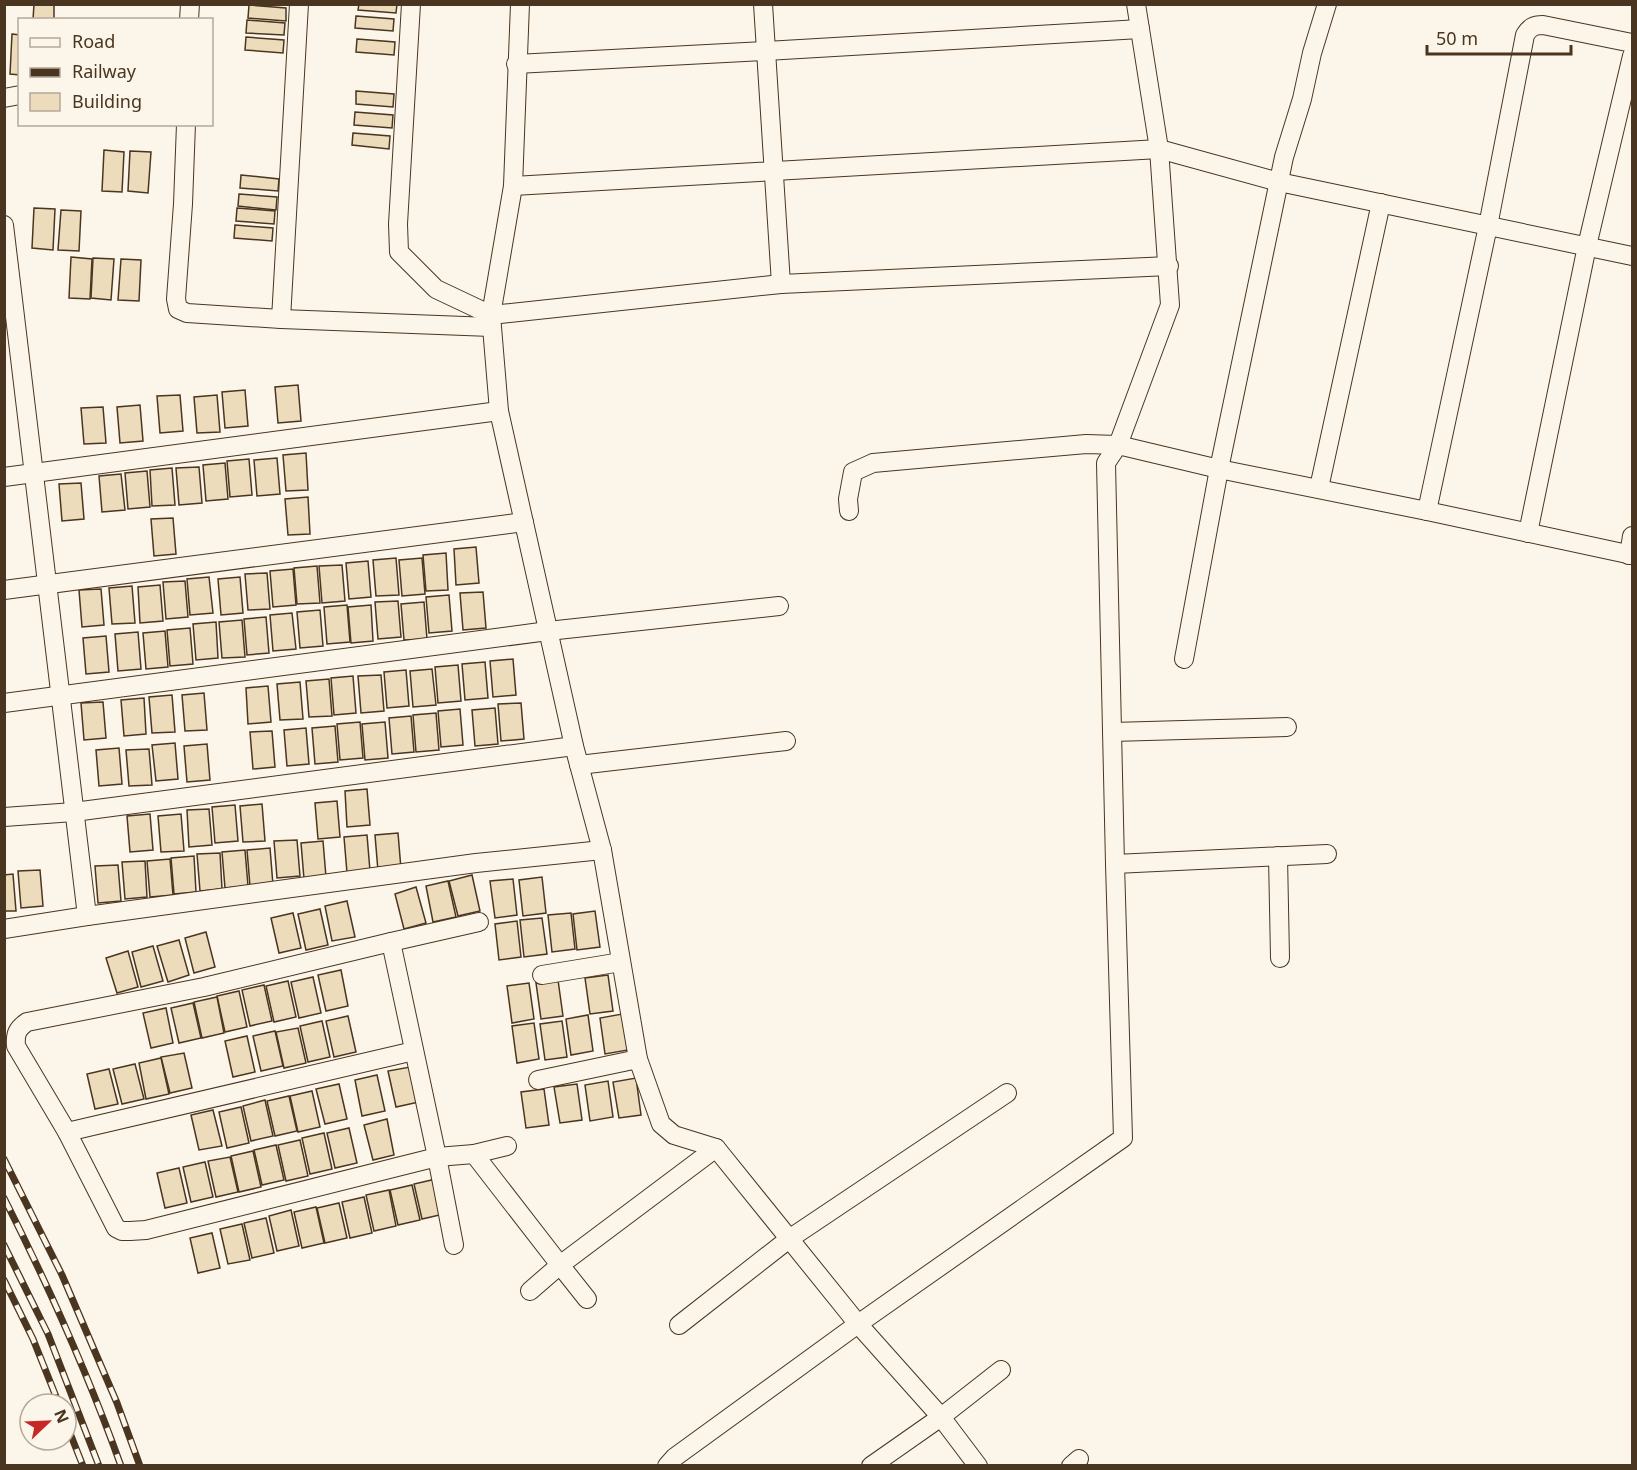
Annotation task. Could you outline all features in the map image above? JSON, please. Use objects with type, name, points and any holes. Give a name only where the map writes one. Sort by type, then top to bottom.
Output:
[{"type":"street","points":[[281,319],[299,4]]},
{"type":"street","points":[[411,4],[398,224],[399,252],[436,289],[491,321]]},
{"type":"street","points":[[520,4],[513,186],[491,321],[499,411],[574,746],[602,850],[638,1059],[661,1124],[674,1136],[716,1148],[858,1324],[941,1417],[978,1466]]},
{"type":"street","points":[[763,4],[781,284]]},
{"type":"street","points":[[667,1466],[675,1457],[858,1324],[1123,1137],[1106,463],[1118,445],[1170,305],[1159,148],[1136,4]]},
{"type":"street","points":[[1184,659],[1219,468],[1284,157],[1302,99],[1312,53],[1328,4]]},
{"type":"street","points":[[1427,511],[1488,226],[1524,35],[1535,25],[1543,25],[1632,43]]},
{"type":"street","points":[[516,64],[1140,28]]},
{"type":"street","points":[[1528,533],[1587,246],[1632,56]]},
{"type":"street","points":[[186,126],[176,299],[178,309],[187,314],[281,319],[491,321],[781,284],[1168,266]]},
{"type":"street","points":[[513,186],[1159,148],[1279,182],[1632,256]]},
{"type":"street","points":[[1319,488],[1381,203]]},
{"type":"street","points":[[4,225],[12,363],[33,473],[87,916]]},
{"type":"street","points":[[4,477],[499,411]]},
{"type":"street","points":[[849,512],[848,499],[853,471],[873,463],[1086,444],[1118,445],[1631,555],[1632,536]]},
{"type":"street","points":[[4,590],[524,522]]},
{"type":"street","points":[[4,703],[548,631],[779,606]]},
{"type":"street","points":[[1112,732],[1287,728]]},
{"type":"street","points":[[579,765],[786,741]]},
{"type":"street","points":[[4,817],[74,812],[574,746]]},
{"type":"street","points":[[4,929],[476,863],[602,850]]},
{"type":"street","points":[[1115,864],[1327,854]]},
{"type":"street","points":[[1278,856],[1281,958]]},
{"type":"street","points":[[479,922],[204,987],[27,1022],[18,1028],[15,1035],[16,1046],[67,1132],[116,1228],[122,1231],[146,1230],[437,1157],[474,1155],[507,1146]]},
{"type":"street","points":[[391,942],[454,1245]]},
{"type":"street","points":[[542,975],[621,962]]},
{"type":"street","points":[[67,1132],[414,1051]]},
{"type":"street","points":[[538,1080],[638,1059]]},
{"type":"street","points":[[679,1325],[789,1239],[1007,1093]]},
{"type":"street","points":[[530,1291],[560,1265],[716,1148]]},
{"type":"street","points":[[474,1155],[587,1299]]},
{"type":"street","points":[[871,1466],[941,1417],[1001,1370]]},
{"type":"building","points":[[34,4],[54,4],[54,18],[33,18]]},
{"type":"building","points":[[359,4],[397,4],[396,13],[358,10]]},
{"type":"building","points":[[249,5],[286,8],[286,21],[248,18]]},
{"type":"building","points":[[356,16],[394,19],[393,31],[355,28]]},
{"type":"building","points":[[247,20],[285,23],[284,35],[246,33]]},
{"type":"building","points":[[12,34],[18,35],[18,75],[10,74]]},
{"type":"building","points":[[246,37],[284,40],[283,53],[245,50]]},
{"type":"building","points":[[357,39],[395,42],[394,55],[356,52]]},
{"type":"building","points":[[356,91],[394,94],[393,107],[356,104]]},
{"type":"building","points":[[355,112],[393,115],[392,128],[354,125]]},
{"type":"building","points":[[353,133],[390,136],[389,149],[352,145]]},
{"type":"building","points":[[104,150],[124,152],[122,192],[102,191]]},
{"type":"building","points":[[130,151],[151,152],[148,193],[128,191]]},
{"type":"building","points":[[241,175],[279,179],[278,191],[240,188]]},
{"type":"building","points":[[239,194],[277,197],[276,210],[238,206]]},
{"type":"building","points":[[34,208],[55,209],[53,250],[32,248]]},
{"type":"building","points":[[237,208],[275,211],[274,224],[236,221]]},
{"type":"building","points":[[61,210],[81,211],[79,251],[58,250]]},
{"type":"building","points":[[235,225],[273,228],[272,241],[234,238]]},
{"type":"building","points":[[71,257],[92,259],[90,299],[69,298]]},
{"type":"building","points":[[93,258],[114,259],[111,300],[91,298]]},
{"type":"building","points":[[121,259],[141,260],[139,301],[118,300]]},
{"type":"building","points":[[298,385],[301,421],[278,423],[275,387]]},
{"type":"building","points":[[245,390],[248,426],[225,428],[222,392]]},
{"type":"building","points":[[180,395],[183,431],[160,433],[157,396]]},
{"type":"building","points":[[217,395],[220,432],[197,433],[194,397]]},
{"type":"building","points":[[140,405],[143,441],[120,443],[117,407]]},
{"type":"building","points":[[103,407],[106,443],[84,444],[81,408]]},
{"type":"building","points":[[306,453],[308,490],[286,491],[283,455]]},
{"type":"building","points":[[277,458],[280,494],[257,496],[254,460]]},
{"type":"building","points":[[249,459],[252,495],[230,497],[227,461]]},
{"type":"building","points":[[225,463],[228,499],[206,501],[203,465]]},
{"type":"building","points":[[199,467],[202,503],[179,505],[176,468]]},
{"type":"building","points":[[172,468],[175,505],[152,506],[150,470]]},
{"type":"building","points":[[147,471],[150,507],[128,509],[125,473]]},
{"type":"building","points":[[121,474],[125,510],[102,512],[99,476]]},
{"type":"building","points":[[81,483],[84,519],[62,521],[59,484]]},
{"type":"building","points":[[308,497],[310,534],[288,535],[285,499]]},
{"type":"building","points":[[173,518],[176,554],[154,556],[151,519]]},
{"type":"building","points":[[476,547],[479,583],[456,585],[454,549]]},
{"type":"building","points":[[446,553],[448,590],[426,591],[423,555]]},
{"type":"building","points":[[396,558],[399,595],[376,596],[373,560]]},
{"type":"building","points":[[422,558],[425,594],[402,596],[399,560]]},
{"type":"building","points":[[368,561],[371,597],[349,599],[346,563]]},
{"type":"building","points":[[342,565],[345,601],[322,603],[319,566]]},
{"type":"building","points":[[317,566],[320,603],[297,604],[294,568]]},
{"type":"building","points":[[293,569],[296,605],[273,607],[270,571]]},
{"type":"building","points":[[267,573],[270,609],[248,610],[245,574]]},
{"type":"building","points":[[209,577],[213,613],[190,615],[187,579]]},
{"type":"building","points":[[240,577],[243,613],[221,615],[218,579]]},
{"type":"building","points":[[185,581],[188,617],[166,619],[163,582]]},
{"type":"building","points":[[160,585],[163,621],[140,623],[138,587]]},
{"type":"building","points":[[132,586],[135,623],[112,624],[109,588]]},
{"type":"building","points":[[101,589],[104,625],[82,627],[79,590]]},
{"type":"building","points":[[483,592],[486,628],[463,630],[460,593]]},
{"type":"building","points":[[449,595],[452,631],[429,633],[426,597]]},
{"type":"building","points":[[398,601],[401,637],[378,639],[375,602]]},
{"type":"building","points":[[424,602],[427,639],[404,640],[401,604]]},
{"type":"building","points":[[347,605],[350,642],[327,644],[324,607]]},
{"type":"building","points":[[371,605],[373,641],[351,643],[348,607]]},
{"type":"building","points":[[320,610],[323,646],[300,648],[297,612]]},
{"type":"building","points":[[292,613],[296,649],[273,651],[270,615]]},
{"type":"building","points":[[266,617],[269,653],[247,655],[244,619]]},
{"type":"building","points":[[242,620],[245,657],[222,658],[219,622]]},
{"type":"building","points":[[216,622],[218,658],[196,660],[193,624]]},
{"type":"building","points":[[190,628],[193,664],[170,666],[167,630]]},
{"type":"building","points":[[165,631],[168,667],[146,669],[143,633]]},
{"type":"building","points":[[138,632],[141,669],[118,671],[115,634]]},
{"type":"building","points":[[106,636],[109,672],[86,674],[83,638]]},
{"type":"building","points":[[513,659],[516,695],[493,697],[490,661]]},
{"type":"building","points":[[485,662],[488,698],[465,700],[462,664]]},
{"type":"building","points":[[458,665],[461,701],[438,703],[435,667]]},
{"type":"building","points":[[432,669],[436,705],[413,707],[410,671]]},
{"type":"building","points":[[406,670],[409,706],[387,708],[384,672]]},
{"type":"building","points":[[381,675],[384,711],[361,713],[358,676]]},
{"type":"building","points":[[353,676],[356,713],[334,715],[331,678]]},
{"type":"building","points":[[329,679],[332,716],[309,717],[306,681]]},
{"type":"building","points":[[300,682],[303,719],[280,720],[277,684]]},
{"type":"building","points":[[268,686],[271,722],[248,724],[246,688]]},
{"type":"building","points":[[204,693],[207,730],[185,731],[182,695]]},
{"type":"building","points":[[172,695],[175,732],[152,733],[149,697]]},
{"type":"building","points":[[144,698],[146,734],[124,736],[121,700]]},
{"type":"building","points":[[103,702],[106,738],[84,740],[81,703]]},
{"type":"building","points":[[521,703],[524,739],[501,741],[498,704]]},
{"type":"building","points":[[495,708],[498,744],[475,746],[472,710]]},
{"type":"building","points":[[460,709],[463,745],[441,747],[438,711]]},
{"type":"building","points":[[436,713],[439,750],[416,752],[413,715]]},
{"type":"building","points":[[411,716],[414,752],[392,754],[389,718]]},
{"type":"building","points":[[360,722],[363,758],[340,760],[337,724]]},
{"type":"building","points":[[385,722],[388,758],[365,760],[362,724]]},
{"type":"building","points":[[335,726],[338,762],[315,764],[312,728]]},
{"type":"building","points":[[306,728],[309,764],[287,766],[284,730]]},
{"type":"building","points":[[272,731],[275,767],[253,769],[250,732]]},
{"type":"building","points":[[175,743],[178,779],[156,781],[152,745]]},
{"type":"building","points":[[207,744],[210,780],[187,782],[184,746]]},
{"type":"building","points":[[119,748],[122,784],[99,786],[96,750]]},
{"type":"building","points":[[149,749],[152,785],[129,786],[126,750]]},
{"type":"building","points":[[367,789],[370,825],[347,827],[345,791]]},
{"type":"building","points":[[337,801],[340,837],[318,839],[315,803]]},
{"type":"building","points":[[262,804],[265,841],[243,842],[240,806]]},
{"type":"building","points":[[235,805],[238,841],[215,843],[212,807]]},
{"type":"building","points":[[209,809],[212,845],[189,847],[187,810]]},
{"type":"building","points":[[150,814],[153,850],[130,852],[127,816]]},
{"type":"building","points":[[181,814],[184,851],[161,852],[158,816]]},
{"type":"building","points":[[398,833],[401,869],[378,871],[375,835]]},
{"type":"building","points":[[367,835],[370,871],[347,873],[344,837]]},
{"type":"building","points":[[297,840],[300,876],[277,878],[274,841]]},
{"type":"building","points":[[323,841],[326,877],[304,879],[301,843]]},
{"type":"building","points":[[270,848],[273,885],[250,886],[247,850]]},
{"type":"building","points":[[245,850],[248,886],[225,888],[222,852]]},
{"type":"building","points":[[220,853],[222,889],[200,891],[197,854]]},
{"type":"building","points":[[194,856],[196,892],[174,894],[171,858]]},
{"type":"building","points":[[170,859],[173,895],[150,897],[147,861]]},
{"type":"building","points":[[145,861],[147,897],[125,899],[122,862]]},
{"type":"building","points":[[118,865],[121,901],[98,903],[95,866]]},
{"type":"building","points":[[40,870],[43,906],[21,908],[18,871]]},
{"type":"building","points":[[13,874],[16,911],[4,911],[4,875]]},
{"type":"building","points":[[472,875],[480,911],[458,916],[449,881]]},
{"type":"building","points":[[542,877],[546,913],[523,916],[519,880]]},
{"type":"building","points":[[513,879],[517,915],[495,918],[490,881]]},
{"type":"building","points":[[448,881],[456,917],[433,922],[426,886]]},
{"type":"building","points":[[416,887],[426,923],[404,929],[395,894]]},
{"type":"building","points":[[347,901],[355,937],[332,941],[325,906]]},
{"type":"building","points":[[320,909],[328,945],[306,950],[298,914]]},
{"type":"building","points":[[595,911],[600,947],[577,950],[573,914]]},
{"type":"building","points":[[293,913],[301,948],[279,953],[271,918]]},
{"type":"building","points":[[571,913],[575,949],[552,952],[548,915]]},
{"type":"building","points":[[542,918],[547,954],[524,957],[520,920]]},
{"type":"building","points":[[517,921],[521,957],[499,960],[495,924]]},
{"type":"building","points":[[206,932],[215,967],[194,973],[185,938]]},
{"type":"building","points":[[179,940],[189,975],[168,982],[157,946]]},
{"type":"building","points":[[153,946],[163,981],[141,987],[132,952]]},
{"type":"building","points":[[128,951],[138,987],[117,993],[106,958]]},
{"type":"building","points":[[341,970],[348,1006],[326,1011],[318,975]]},
{"type":"building","points":[[608,975],[613,1011],[590,1014],[585,978]]},
{"type":"building","points":[[313,977],[321,1013],[299,1018],[291,982]]},
{"type":"building","points":[[558,980],[563,1016],[541,1019],[536,983]]},
{"type":"building","points":[[288,981],[296,1017],[274,1022],[266,986]]},
{"type":"building","points":[[529,983],[534,1019],[512,1023],[507,986]]},
{"type":"building","points":[[264,985],[272,1021],[250,1026],[242,990]]},
{"type":"building","points":[[239,991],[247,1027],[225,1032],[217,996]]},
{"type":"building","points":[[217,997],[224,1033],[202,1038],[194,1002]]},
{"type":"building","points":[[193,1003],[201,1038],[179,1043],[171,1008]]},
{"type":"building","points":[[166,1008],[173,1043],[151,1048],[143,1013]]},
{"type":"building","points":[[622,1014],[628,1050],[605,1054],[600,1018]]},
{"type":"building","points":[[588,1015],[593,1051],[571,1055],[566,1019]]},
{"type":"building","points":[[348,1016],[356,1052],[334,1057],[326,1021]]},
{"type":"building","points":[[322,1021],[330,1057],[308,1062],[300,1026]]},
{"type":"building","points":[[562,1021],[567,1057],[545,1060],[540,1024]]},
{"type":"building","points":[[534,1023],[539,1059],[517,1063],[512,1026]]},
{"type":"building","points":[[298,1028],[306,1063],[284,1068],[276,1032]]},
{"type":"building","points":[[275,1031],[283,1066],[261,1071],[253,1036]]},
{"type":"building","points":[[247,1036],[255,1072],[233,1077],[225,1041]]},
{"type":"building","points":[[184,1053],[192,1088],[170,1093],[161,1057]]},
{"type":"building","points":[[161,1058],[169,1094],[146,1099],[139,1063]]},
{"type":"building","points":[[135,1064],[144,1099],[122,1104],[113,1069]]},
{"type":"building","points":[[410,1067],[419,1102],[396,1107],[388,1071]]},
{"type":"building","points":[[109,1069],[118,1104],[95,1109],[87,1074]]},
{"type":"building","points":[[377,1075],[385,1111],[362,1116],[355,1080]]},
{"type":"building","points":[[636,1078],[641,1115],[619,1118],[613,1082]]},
{"type":"building","points":[[608,1081],[613,1117],[590,1121],[585,1085]]},
{"type":"building","points":[[339,1084],[347,1119],[325,1124],[316,1089]]},
{"type":"building","points":[[577,1084],[582,1120],[560,1123],[554,1087]]},
{"type":"building","points":[[544,1089],[549,1125],[526,1128],[521,1092]]},
{"type":"building","points":[[312,1091],[320,1127],[298,1132],[290,1096]]},
{"type":"building","points":[[289,1096],[297,1131],[275,1136],[267,1101]]},
{"type":"building","points":[[265,1100],[273,1136],[251,1141],[243,1106]]},
{"type":"building","points":[[241,1107],[249,1143],[227,1148],[219,1112]]},
{"type":"building","points":[[213,1110],[222,1146],[199,1150],[191,1115]]},
{"type":"building","points":[[387,1119],[394,1155],[373,1160],[364,1125]]},
{"type":"building","points":[[349,1128],[357,1163],[335,1168],[327,1133]]},
{"type":"building","points":[[324,1133],[332,1169],[310,1174],[302,1138]]},
{"type":"building","points":[[300,1140],[308,1176],[286,1181],[278,1145]]},
{"type":"building","points":[[276,1145],[284,1180],[262,1185],[254,1150]]},
{"type":"building","points":[[253,1151],[261,1187],[239,1192],[231,1156]]},
{"type":"building","points":[[230,1157],[238,1192],[216,1197],[208,1161]]},
{"type":"building","points":[[205,1162],[213,1197],[191,1202],[183,1167]]},
{"type":"building","points":[[179,1168],[187,1203],[165,1208],[157,1173]]},
{"type":"building","points":[[436,1179],[444,1214],[422,1219],[414,1184]]},
{"type":"building","points":[[412,1185],[420,1220],[398,1225],[390,1190]]},
{"type":"building","points":[[389,1190],[396,1226],[374,1231],[366,1195]]},
{"type":"building","points":[[364,1197],[372,1233],[350,1238],[342,1202]]},
{"type":"building","points":[[339,1203],[347,1238],[325,1243],[317,1208]]},
{"type":"building","points":[[316,1207],[324,1243],[302,1248],[294,1212]]},
{"type":"building","points":[[291,1210],[299,1246],[277,1251],[269,1216]]},
{"type":"building","points":[[266,1218],[274,1253],[252,1258],[244,1223]]},
{"type":"building","points":[[242,1224],[250,1260],[228,1264],[220,1229]]},
{"type":"building","points":[[212,1233],[220,1268],[198,1273],[190,1238]]},
{"type":"railway","points":[[4,1159],[62,1275],[117,1403],[140,1466]]},
{"type":"railway","points":[[4,1198],[67,1330],[121,1466]]},
{"type":"railway","points":[[4,1245],[48,1334],[99,1466]]},
{"type":"railway","points":[[4,1280],[33,1339],[54,1392]]},
{"type":"railway","points":[[77,1452],[83,1466]]}]
